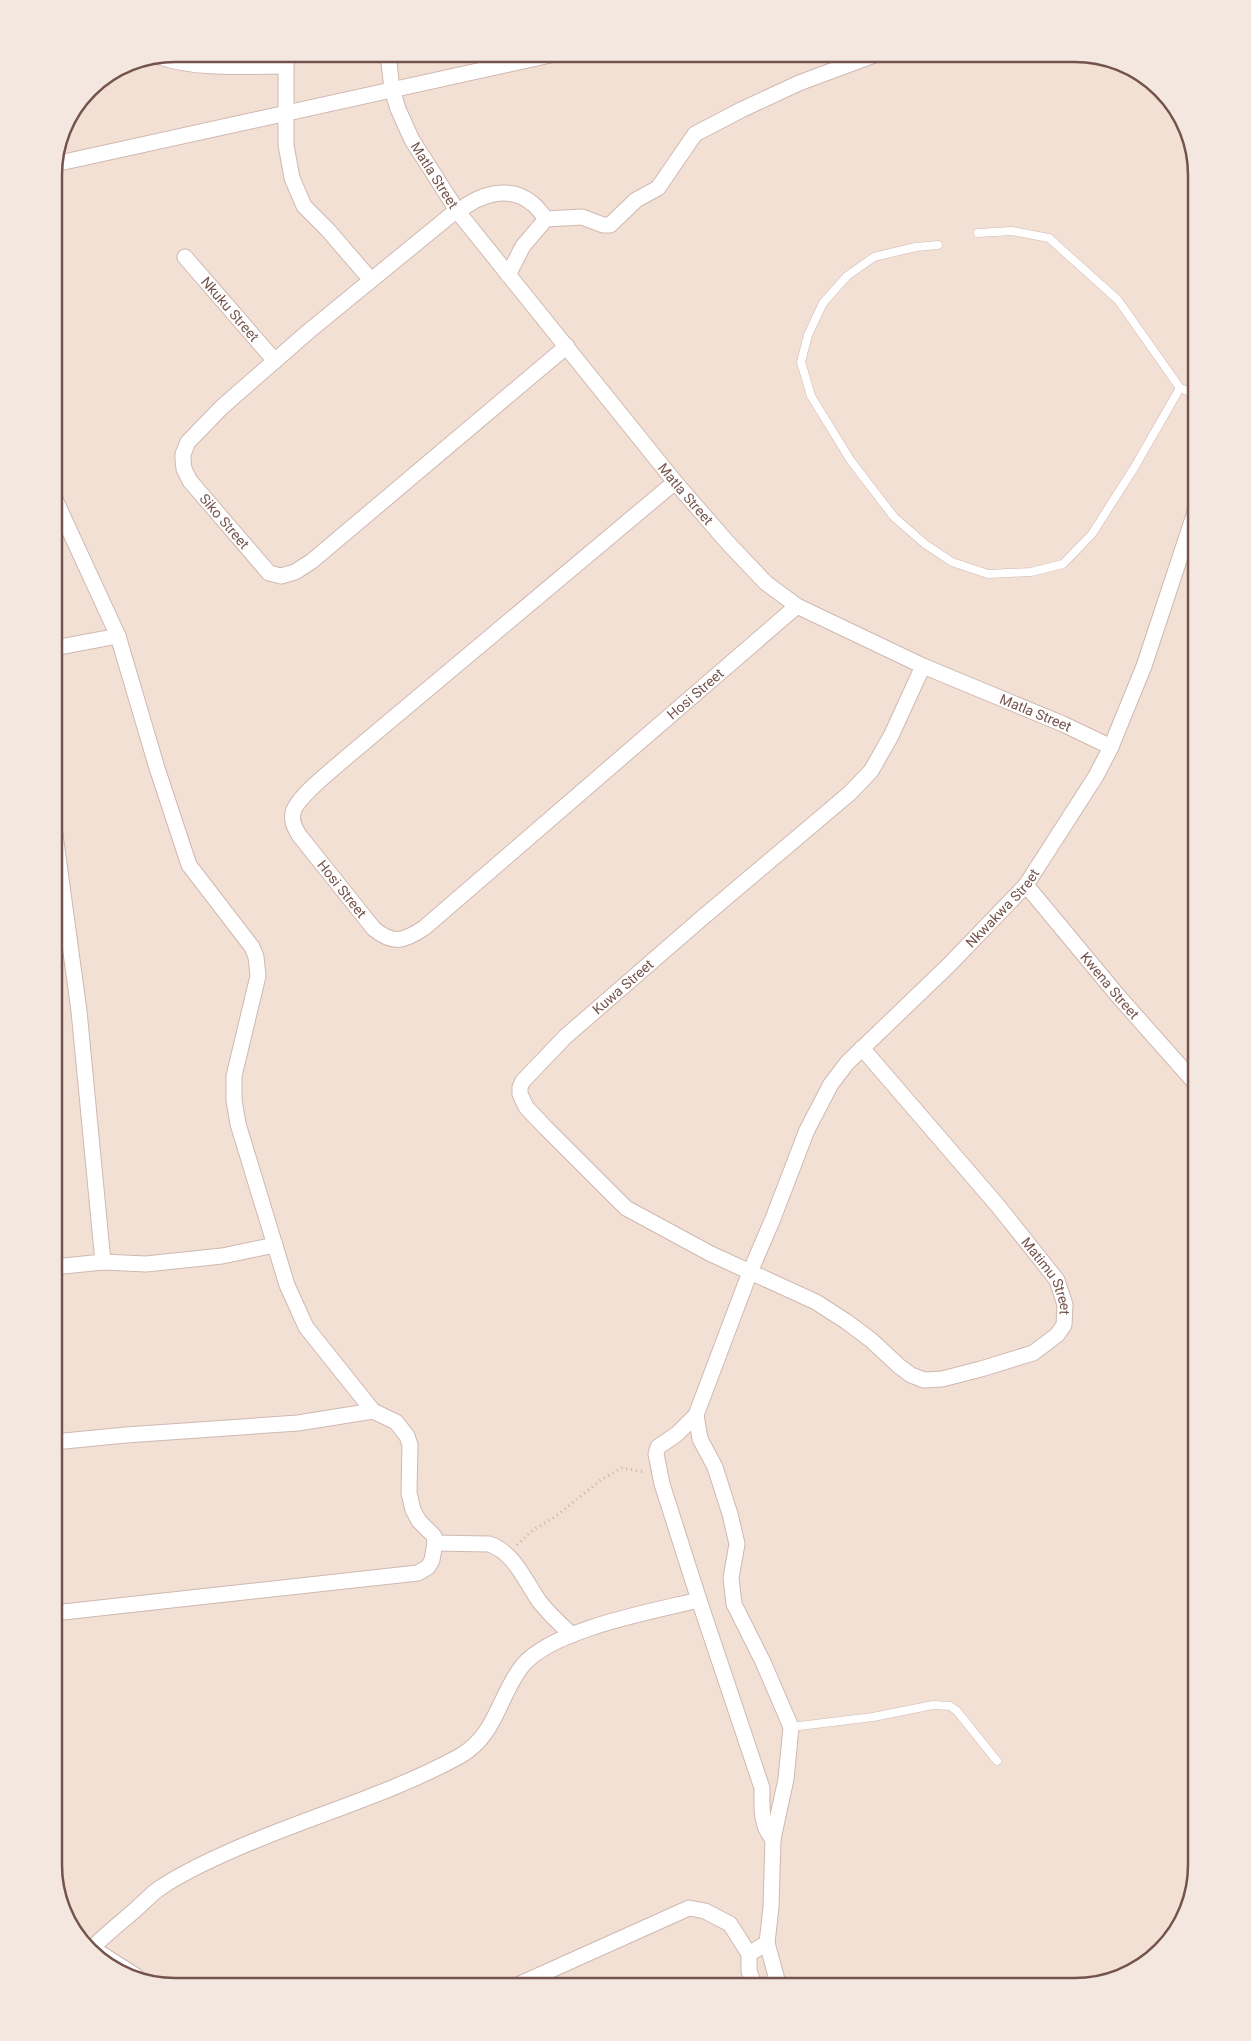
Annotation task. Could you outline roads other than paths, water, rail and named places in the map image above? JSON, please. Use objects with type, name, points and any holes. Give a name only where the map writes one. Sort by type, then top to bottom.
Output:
[{"type":"street","points":[[188,62],[204,65],[252,62]]},
{"type":"street","points":[[286,62],[286,146],[292,178],[304,206],[327,229],[371,280]]},
{"type":"street","name":"Matla Street","points":[[389,62],[392,89],[398,109],[412,140],[458,211],[675,482],[749,566],[781,596],[797,606],[923,666],[1111,746]]},
{"type":"street","points":[[64,162],[516,62]]},
{"type":"street","points":[[508,275],[523,246],[546,219],[582,218],[603,225],[610,225],[636,200],[658,188],[695,134],[799,83],[853,63]]},
{"type":"street","name":"Siko Street","points":[[546,219],[532,203],[520,196],[505,193],[483,196],[468,204],[371,280],[222,407],[190,438],[183,460],[184,469],[190,482],[269,573],[281,576],[295,572],[312,561],[567,346]]},
{"type":"street","name":"Nkuku Street","points":[[185,257],[275,361]]},
{"type":"street","name":"Hosi Street","points":[[675,482],[348,756],[296,803],[292,814],[293,824],[299,836],[374,928],[390,939],[400,940],[410,937],[424,928],[797,606]]},
{"type":"street","points":[[62,1612],[418,1573],[428,1567],[432,1560],[435,1543],[434,1536],[419,1521],[413,1510],[409,1493],[410,1445],[407,1436],[396,1422],[373,1411],[306,1327],[287,1285],[238,1124],[234,1100],[234,1076],[258,976],[256,957],[252,947],[189,864],[157,768],[118,636],[63,516]]},
{"type":"street","name":"Nkwakwa Street","points":[[696,1415],[750,1272],[818,1108],[831,1084],[862,1048],[949,965],[1026,885],[1096,776],[1111,746],[1144,666],[1188,533]]},
{"type":"street","points":[[63,646],[118,636]]},
{"type":"street","name":"Kuwa Street","points":[[750,1272],[711,1254],[626,1208],[526,1107],[520,1094],[520,1087],[535,1066],[565,1037],[850,793],[871,770],[886,745],[923,666]]},
{"type":"street","name":"Kwena Street","points":[[1026,885],[1119,997],[1188,1075]]},
{"type":"street","points":[[63,893],[78,1011],[103,1262]]},
{"type":"street","name":"Matimu Street","points":[[750,1272],[808,1298],[832,1312],[871,1340],[911,1375],[924,1380],[942,1379],[1026,1355],[1048,1343],[1064,1325],[1064,1305],[1057,1280],[998,1206],[862,1048]]},
{"type":"street","points":[[62,1266],[103,1262],[146,1264],[222,1256],[275,1245]]},
{"type":"street","points":[[62,1441],[298,1423],[373,1411]]},
{"type":"street","points":[[696,1415],[677,1434],[658,1447],[656,1462],[701,1606],[746,1736],[762,1788],[762,1815],[767,1833],[773,1839]]},
{"type":"street","points":[[696,1415],[700,1439],[715,1467],[730,1514],[737,1544],[731,1578],[734,1604],[763,1662],[791,1727],[786,1779],[773,1839],[771,1907],[767,1944],[776,1978]]},
{"type":"street","points":[[435,1543],[489,1544],[498,1547],[507,1554],[540,1602],[572,1635]]},
{"type":"street","points":[[95,1945],[159,1889],[207,1862],[269,1834],[435,1769],[462,1755],[480,1739],[494,1721],[524,1664],[540,1650],[572,1635],[611,1621],[701,1606]]},
{"type":"street","points":[[533,1978],[689,1908],[705,1911],[730,1924],[749,1954],[749,1971],[752,1978]]},
{"type":"street","points":[[749,1954],[767,1944]]},
{"type":"lane","points":[[978,233],[1012,231],[1049,238],[1118,300],[1180,388],[1188,391]]},
{"type":"lane","points":[[938,245],[916,247],[874,256],[847,276],[823,303],[808,335],[801,362],[811,396],[851,462],[894,517],[925,544],[952,562],[988,574],[1031,572],[1063,564],[1092,534],[1134,468],[1180,388]]},
{"type":"lane","points":[[791,1727],[873,1718],[933,1705],[950,1706],[997,1761]]}]
